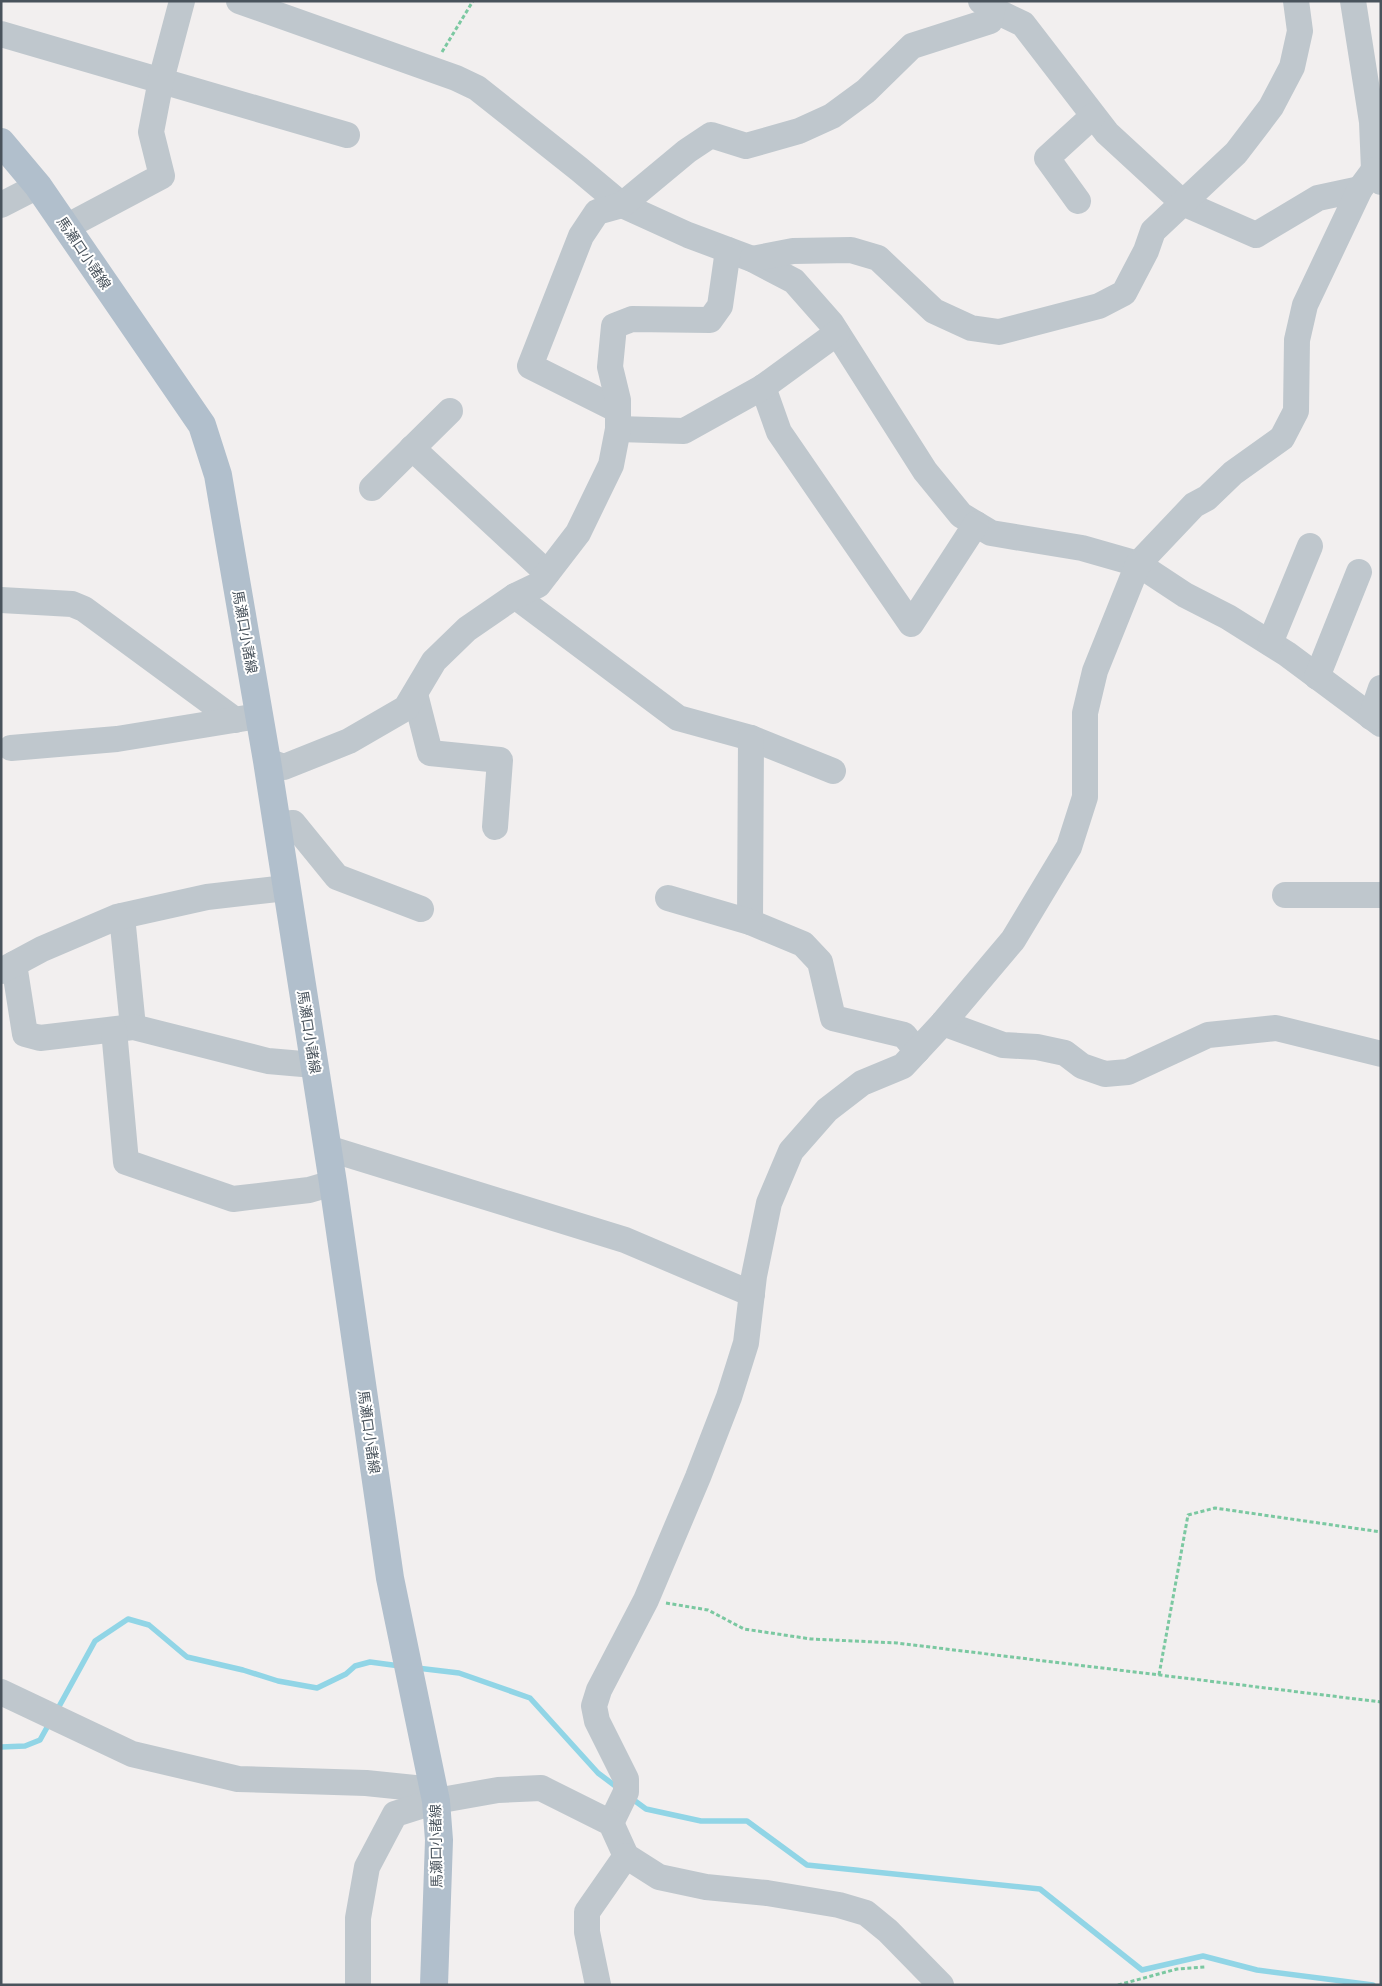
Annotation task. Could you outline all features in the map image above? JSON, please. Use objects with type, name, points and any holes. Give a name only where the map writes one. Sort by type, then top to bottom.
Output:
[{"type":"main road","name":"馬瀬口小諸線","points":[[1,142],[38,186],[202,425],[218,475],[247,718],[267,761],[327,1148],[390,1578],[435,1795],[439,1840],[434,1985]]},
{"type":"street","points":[[66,227],[162,176],[151,132],[160,80],[182,1]]},
{"type":"street","points":[[239,1],[456,78],[477,88],[580,169],[622,205],[688,235],[740,255],[794,281],[831,323],[925,471],[960,515],[991,533],[1082,548],[1138,564],[1185,595],[1228,617],[1287,654],[1376,721],[1381,688]]},
{"type":"street","points":[[740,255],[794,250],[850,250],[878,258],[934,311],[971,328],[998,332],[1099,306],[1124,293],[1146,251],[1153,231],[1236,153],[1271,107],[1292,67],[1300,31],[1296,1]]},
{"type":"street","points":[[611,1823],[626,1792],[626,1779],[597,1721],[594,1706],[599,1690],[646,1600],[729,1397],[746,1343],[752,1294],[769,1203],[791,1151],[827,1110],[862,1083],[904,1066],[944,1024],[1013,940],[1069,847],[1085,797],[1085,714],[1095,671],[1138,564],[1194,505],[1207,498],[1234,473],[1282,438],[1296,411],[1297,340],[1305,305],[1372,180],[1372,122],[1353,1]]},
{"type":"street","points":[[990,4],[1023,24],[1107,134],[1183,203],[1256,235],[1318,198],[1372,180]]},
{"type":"street","points":[[837,333],[762,387],[684,431],[618,419],[530,366],[581,236],[597,212],[622,205],[687,151],[711,135],[746,146],[799,131],[832,116],[866,91],[912,46],[990,21],[990,4]]},
{"type":"street","points":[[1,34],[347,135]]},
{"type":"street","points":[[1078,202],[1047,158],[1093,116]]},
{"type":"street","points":[[1,205],[38,186]]},
{"type":"street","points":[[267,761],[284,767],[349,740],[406,708],[434,661],[467,629],[515,596],[538,585],[578,533],[611,465],[618,419],[618,400],[610,368],[614,326],[632,319],[710,320],[720,306],[740,255]]},
{"type":"street","points":[[762,387],[779,432],[911,624],[976,524]]},
{"type":"street","points":[[372,488],[450,411]]},
{"type":"street","points":[[412,448],[547,574]]},
{"type":"street","points":[[1270,643],[1310,546]]},
{"type":"street","points":[[1317,676],[1359,572]]},
{"type":"street","points":[[515,596],[678,718],[751,738],[833,771]]},
{"type":"street","points":[[1,600],[72,604],[84,609],[247,718]]},
{"type":"street","points":[[415,694],[430,753],[500,760],[495,827]]},
{"type":"street","points":[[11,748],[117,739],[247,718]]},
{"type":"street","points":[[750,922],[751,738]]},
{"type":"street","points":[[277,825],[292,823],[337,877],[421,909]]},
{"type":"street","points":[[286,888],[207,897],[122,916],[42,949],[8,967],[25,1034],[40,1038],[123,1029],[268,1061],[314,1065]]},
{"type":"street","points":[[1285,895],[1381,895]]},
{"type":"street","points":[[668,898],[750,922],[803,944],[820,962],[833,1018],[904,1035],[917,1051]]},
{"type":"street","points":[[122,916],[126,1162],[233,1199],[309,1190],[332,1183]]},
{"type":"street","points":[[944,1024],[1003,1045],[1037,1047],[1064,1052],[1082,1066],[1105,1074],[1128,1072],[1208,1035],[1276,1028],[1381,1054]]},
{"type":"street","points":[[327,1148],[625,1240],[752,1294]]},
{"type":"street","points":[[1,1692],[132,1754],[238,1779],[366,1783],[435,1795],[541,1788],[611,1823],[626,1856],[659,1877],[706,1888],[767,1893],[839,1905],[866,1913],[888,1931],[941,1985]]},
{"type":"street","points":[[358,1985],[358,1918],[367,1867],[395,1814],[435,1795]]},
{"type":"street","points":[[598,1985],[587,1932],[587,1912],[626,1856]]},
{"type":"path","points":[[431,70],[473,1]]},
{"type":"path","points":[[1159,1675],[1188,1515],[1215,1508],[1381,1532]]},
{"type":"path","points":[[646,1600],[708,1610],[744,1629],[811,1639],[897,1643],[1381,1702]]},
{"type":"path","points":[[1118,1985],[1177,1969],[1205,1967]]},
{"type":"waterway","points":[[56,1712],[95,1641],[128,1619],[149,1625],[187,1657],[243,1670],[278,1681],[317,1688],[346,1674],[355,1666],[370,1662],[400,1666]]},
{"type":"waterway","points":[[417,1668],[459,1673],[530,1698],[598,1773],[618,1788]]},
{"type":"waterway","points":[[1,1747],[25,1746],[40,1740],[50,1722]]},
{"type":"waterway","points":[[631,1798],[646,1809],[701,1821],[747,1821],[807,1865],[1040,1889],[1142,1970],[1203,1956],[1257,1970],[1373,1985]]}]
